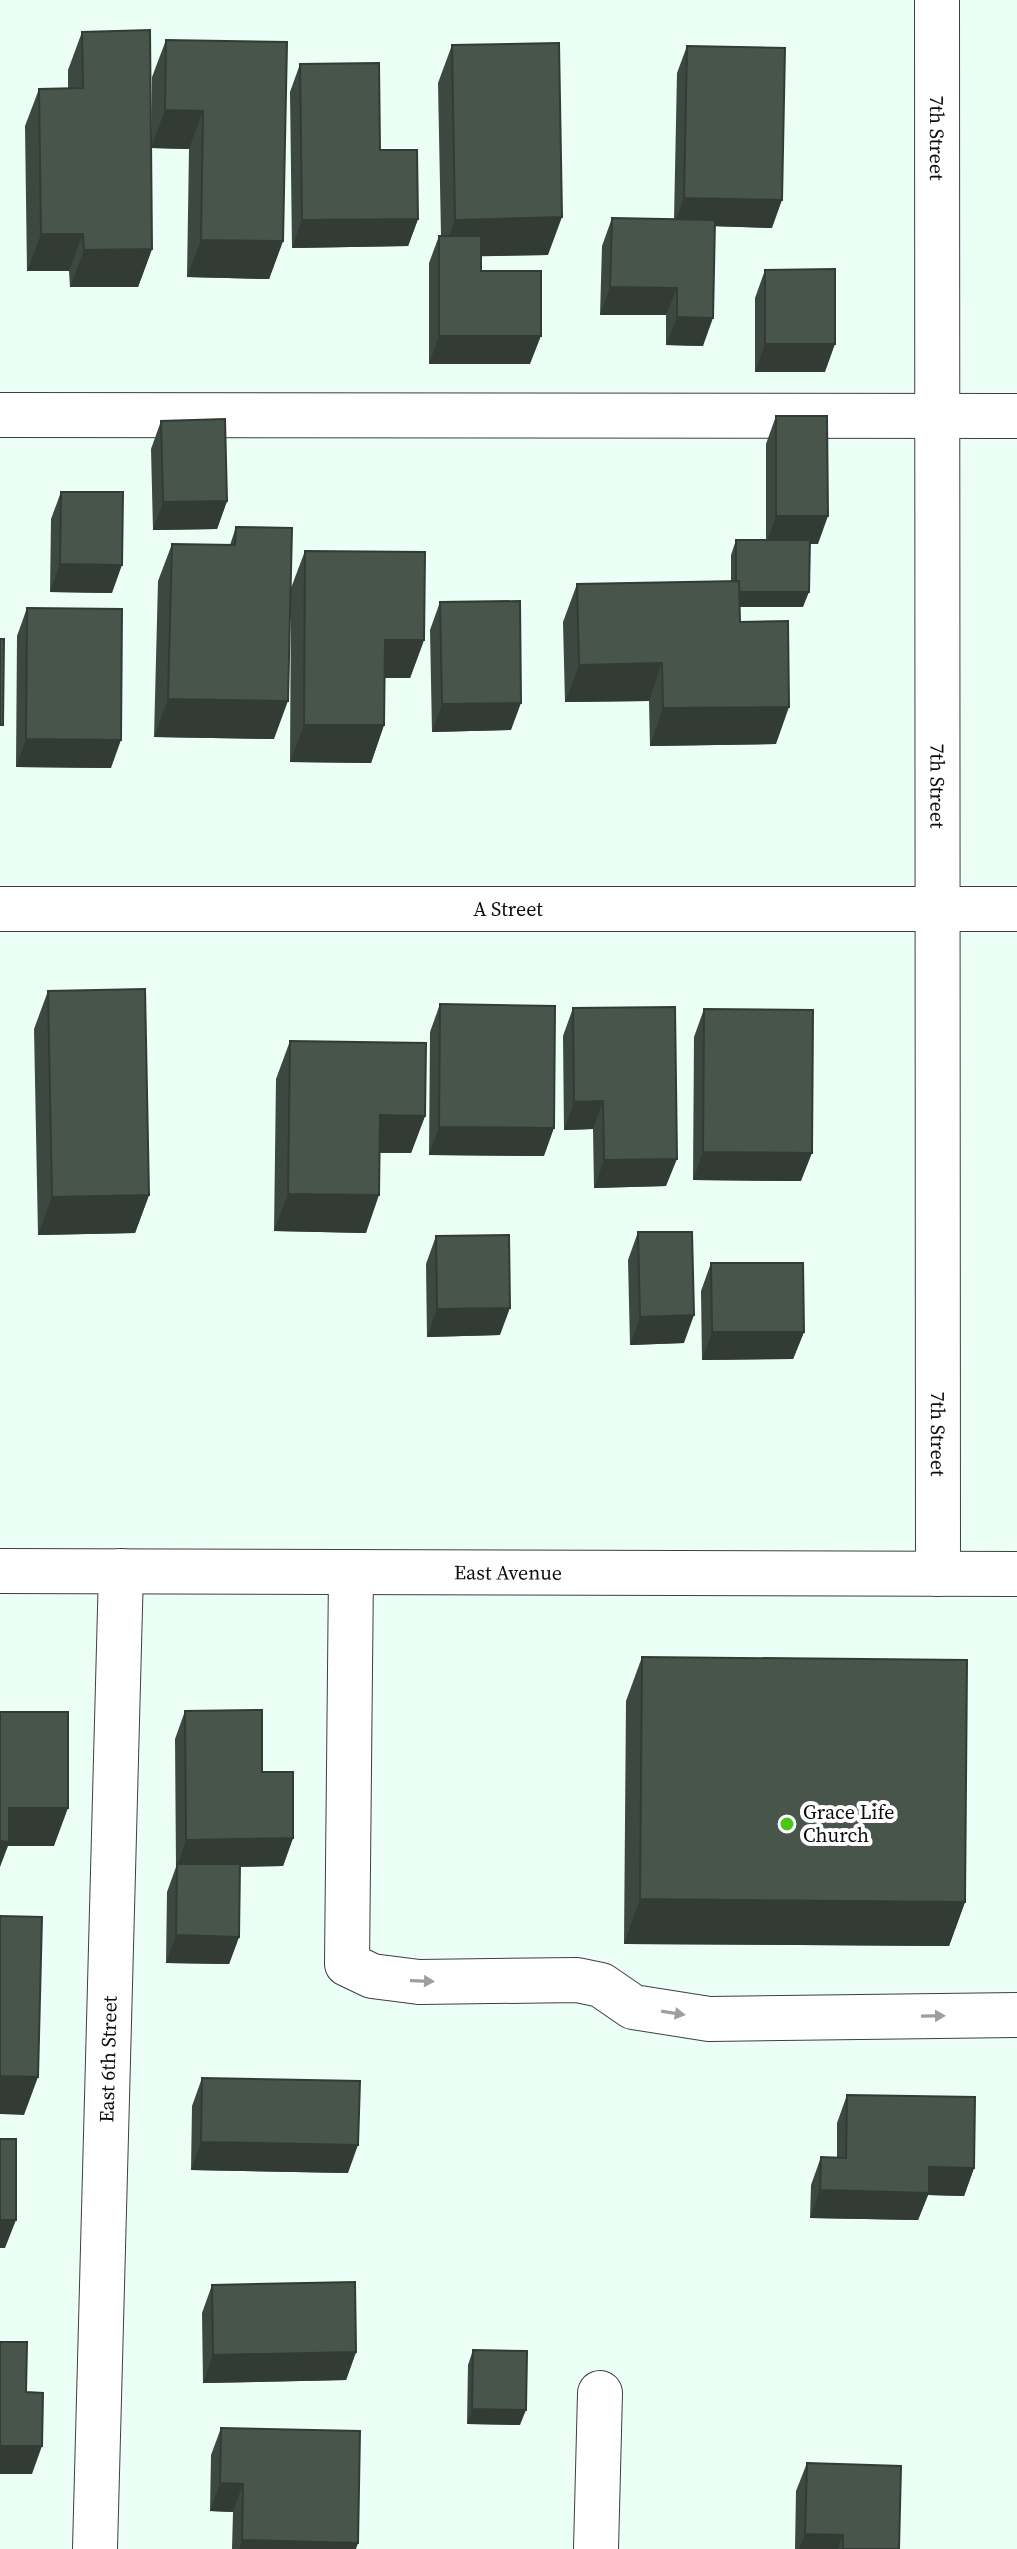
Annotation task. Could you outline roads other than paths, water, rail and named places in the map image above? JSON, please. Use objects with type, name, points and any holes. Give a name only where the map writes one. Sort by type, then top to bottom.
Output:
[{"type":"street","name":"7th Street","points":[[937,0],[938,1574]]},
{"type":"street","points":[[0,415],[1017,416]]},
{"type":"street","name":"A Street","points":[[0,909],[1017,909]]},
{"type":"street","name":"East Avenue","points":[[0,1571],[1017,1574]]},
{"type":"street","name":"East 6th Street","points":[[95,2549],[121,1571]]},
{"type":"street","points":[[351,1572],[347,1964],[372,1976],[419,1982],[577,1980],[601,1985],[633,2007],[709,2019],[1017,2015]]},
{"type":"street","points":[[596,2549],[600,2393]]},
{"type":"place","name":"Grace Life Church","points":[[787,1824]]}]
